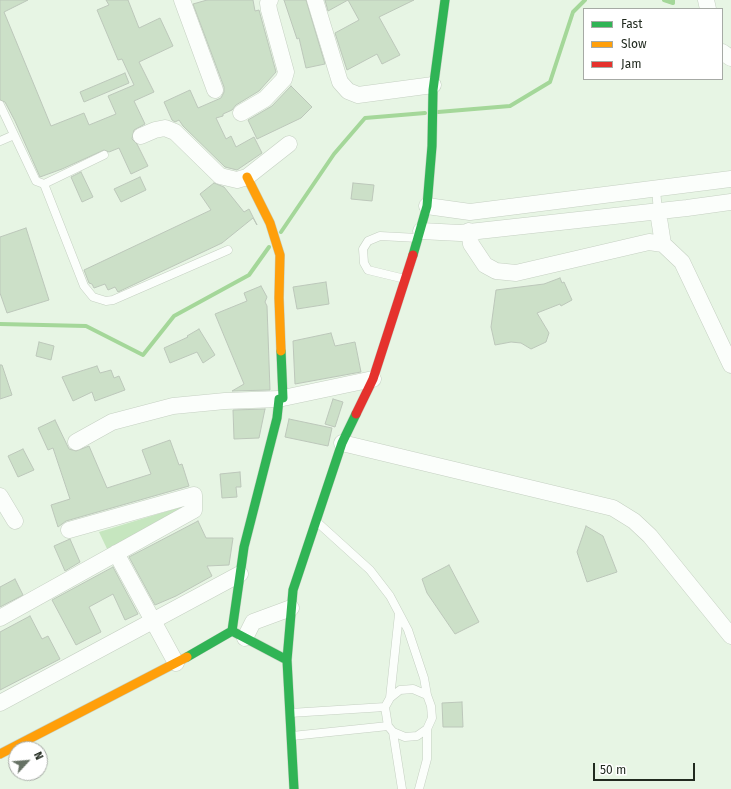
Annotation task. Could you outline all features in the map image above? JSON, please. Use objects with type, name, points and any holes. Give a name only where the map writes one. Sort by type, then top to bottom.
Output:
[{"type":"street","points":[[182,0],[214,90]]},
{"type":"street","points":[[241,113],[265,99],[284,79],[286,72],[269,10],[268,3],[270,0]]},
{"type":"street","points":[[315,0],[340,82],[348,91],[358,95],[433,88]]},
{"type":"street","points":[[294,789],[287,660],[293,590],[342,443],[373,379],[420,234],[427,206],[432,146],[433,88],[445,0]]},
{"type":"street","points":[[141,136],[155,130],[165,128],[175,132],[220,176],[237,180],[247,177],[290,144]]},
{"type":"street","points":[[238,634],[240,574],[254,508],[281,398],[279,298],[280,255],[273,233],[247,177]]},
{"type":"street","points":[[427,206],[470,212],[731,179]]},
{"type":"street","points":[[420,234],[469,232],[658,212],[731,202]]},
{"type":"street","points":[[658,212],[663,244]]},
{"type":"street","points":[[469,232],[471,244],[486,265],[496,271],[516,273],[649,242],[663,244],[682,262],[729,357]]},
{"type":"street","points":[[76,442],[112,422],[173,406],[225,400],[281,398],[373,379]]},
{"type":"street","points":[[342,443],[613,508],[634,521],[650,536],[731,636]]},
{"type":"street","points":[[0,618],[194,510],[194,495],[69,530]]},
{"type":"street","points":[[0,496],[15,521]]},
{"type":"street","points":[[116,553],[152,622],[176,663]]},
{"type":"street","points":[[0,703],[240,574]]},
{"type":"street","points":[[0,754],[201,650],[238,634],[253,622],[291,608]]},
{"type":"street","points":[[238,634],[287,660]]},
{"type":"lane","points":[[0,105],[36,181],[44,184],[104,155]]},
{"type":"lane","points":[[0,141],[14,136]]},
{"type":"lane","points":[[44,184],[84,286],[93,297],[106,301],[113,300],[228,250]]},
{"type":"lane","points":[[656,189],[658,212]]},
{"type":"lane","points":[[405,280],[368,270],[364,263],[363,250],[368,240],[380,236],[420,234]]},
{"type":"lane","points":[[316,521],[370,570],[390,596],[408,630],[424,678],[427,695],[431,706],[432,718],[427,729],[427,759],[419,789]]},
{"type":"lane","points":[[390,698],[399,614]]},
{"type":"lane","points":[[402,789],[391,729],[385,706],[390,698],[400,690],[413,689],[427,695]]},
{"type":"lane","points":[[289,714],[385,706]]},
{"type":"lane","points":[[291,736],[391,729],[405,737],[417,736],[427,729]]},
{"type":"green space","points":[[184,506],[109,553],[99,532]]},
{"type":"building","points":[[0,0],[28,0],[4,12],[51,126],[84,113],[89,125],[116,114],[108,96],[134,85],[122,59],[118,60],[97,10],[109,5],[106,0],[128,0],[139,28],[160,18],[173,46],[139,62],[154,92],[134,101],[145,124],[134,130],[132,139],[137,144],[148,166],[131,174],[119,148],[109,152],[104,150],[40,177],[15,121],[5,102],[0,100]]},
{"type":"building","points":[[207,0],[253,0],[255,11],[259,10],[276,72],[259,91],[236,105],[232,110],[223,114],[223,116],[216,118],[226,139],[231,136],[236,147],[254,137],[262,153],[237,170],[225,167],[183,126],[179,120],[175,122],[172,120],[164,102],[190,90],[198,108],[221,98],[224,92],[224,87],[193,4]]},
{"type":"building","points":[[284,0],[306,0],[325,64],[306,68],[299,38],[297,39]]},
{"type":"building","points":[[325,0],[348,0],[328,11]]},
{"type":"building","points":[[348,0],[414,0],[379,17],[400,55],[382,64],[377,54],[347,70],[335,33],[359,20]]},
{"type":"building","points":[[125,73],[129,83],[84,102],[80,92]]},
{"type":"building","points":[[291,86],[312,107],[301,118],[257,139],[248,120],[272,106]]},
{"type":"building","points":[[81,172],[93,197],[82,202],[71,177]]},
{"type":"building","points":[[140,177],[146,190],[121,202],[114,189]]},
{"type":"building","points":[[214,183],[224,187],[244,212],[249,209],[257,225],[253,218],[222,243],[118,292],[115,287],[108,290],[105,284],[94,288],[92,284],[89,283],[84,270],[211,210],[200,194]]},
{"type":"building","points":[[353,183],[374,185],[372,201],[351,199]]},
{"type":"building","points":[[26,228],[49,300],[7,313],[0,293],[0,237]]},
{"type":"building","points":[[560,278],[562,283],[564,282],[572,300],[561,306],[560,304],[537,313],[549,333],[546,342],[531,349],[521,343],[511,342],[495,345],[491,327],[496,290],[544,284]]},
{"type":"building","points":[[326,282],[329,304],[297,309],[293,287]]},
{"type":"building","points":[[261,286],[267,297],[265,302],[267,306],[270,390],[232,391],[244,384],[215,314],[247,301],[244,293]]},
{"type":"building","points":[[199,329],[215,355],[203,363],[197,352],[170,363],[164,348],[188,337],[187,336]]},
{"type":"building","points":[[331,333],[335,346],[355,342],[361,372],[295,384],[293,341]]},
{"type":"building","points":[[39,342],[54,346],[51,360],[36,356]]},
{"type":"building","points":[[0,365],[2,365],[12,395],[0,399]]},
{"type":"building","points":[[97,366],[100,373],[111,370],[114,378],[119,376],[125,390],[95,401],[92,392],[73,401],[62,377]]},
{"type":"building","points":[[333,399],[343,402],[335,427],[325,424]]},
{"type":"building","points":[[265,409],[259,438],[234,439],[233,410]]},
{"type":"building","points":[[289,419],[332,428],[328,446],[285,437]]},
{"type":"building","points":[[55,420],[69,449],[76,451],[89,446],[107,488],[151,474],[142,450],[170,440],[179,465],[182,464],[189,486],[66,521],[58,527],[51,505],[70,499],[53,448],[48,450],[38,428]]},
{"type":"building","points":[[23,449],[34,470],[18,477],[8,456]]},
{"type":"building","points":[[240,472],[241,487],[236,487],[237,497],[222,498],[220,474]]},
{"type":"building","points":[[198,521],[206,538],[233,538],[229,565],[207,566],[212,576],[176,596],[155,605],[129,557]]},
{"type":"building","points":[[586,526],[603,536],[617,572],[587,582],[577,552]]},
{"type":"building","points":[[70,539],[80,562],[65,571],[54,546]]},
{"type":"building","points":[[449,565],[479,622],[455,634],[427,593],[422,579]]},
{"type":"building","points":[[113,567],[138,614],[125,620],[113,594],[89,607],[101,632],[76,645],[52,600]]},
{"type":"building","points":[[15,579],[23,595],[0,607],[0,587]]},
{"type":"building","points":[[30,616],[42,639],[48,636],[60,659],[0,690],[0,632]]},
{"type":"building","points":[[462,702],[463,727],[443,727],[442,703]]},
{"type":"waterway","points":[[438,112],[510,106],[550,82],[573,12],[585,0]]},
{"type":"waterway","points":[[664,0],[673,3],[673,0]]},
{"type":"waterway","points":[[281,232],[334,154],[365,118],[425,113]]},
{"type":"waterway","points":[[0,324],[86,326],[143,355],[174,316],[249,275],[269,247]]},
{"type":"traffic: fast","points":[[413,255],[427,206],[432,146],[433,90],[445,0]]},
{"type":"traffic: fast","points":[[232,631],[244,547],[277,418],[279,399],[283,398],[281,351]]},
{"type":"traffic: fast","points":[[294,789],[287,660],[293,590],[342,443],[356,414]]},
{"type":"traffic: fast","points":[[187,657],[232,631],[287,660]]},
{"type":"traffic: slow","points":[[247,177],[270,223],[280,255],[279,298],[281,351]]},
{"type":"traffic: slow","points":[[0,754],[187,657]]},
{"type":"traffic: jam","points":[[356,414],[373,379],[413,255]]}]
